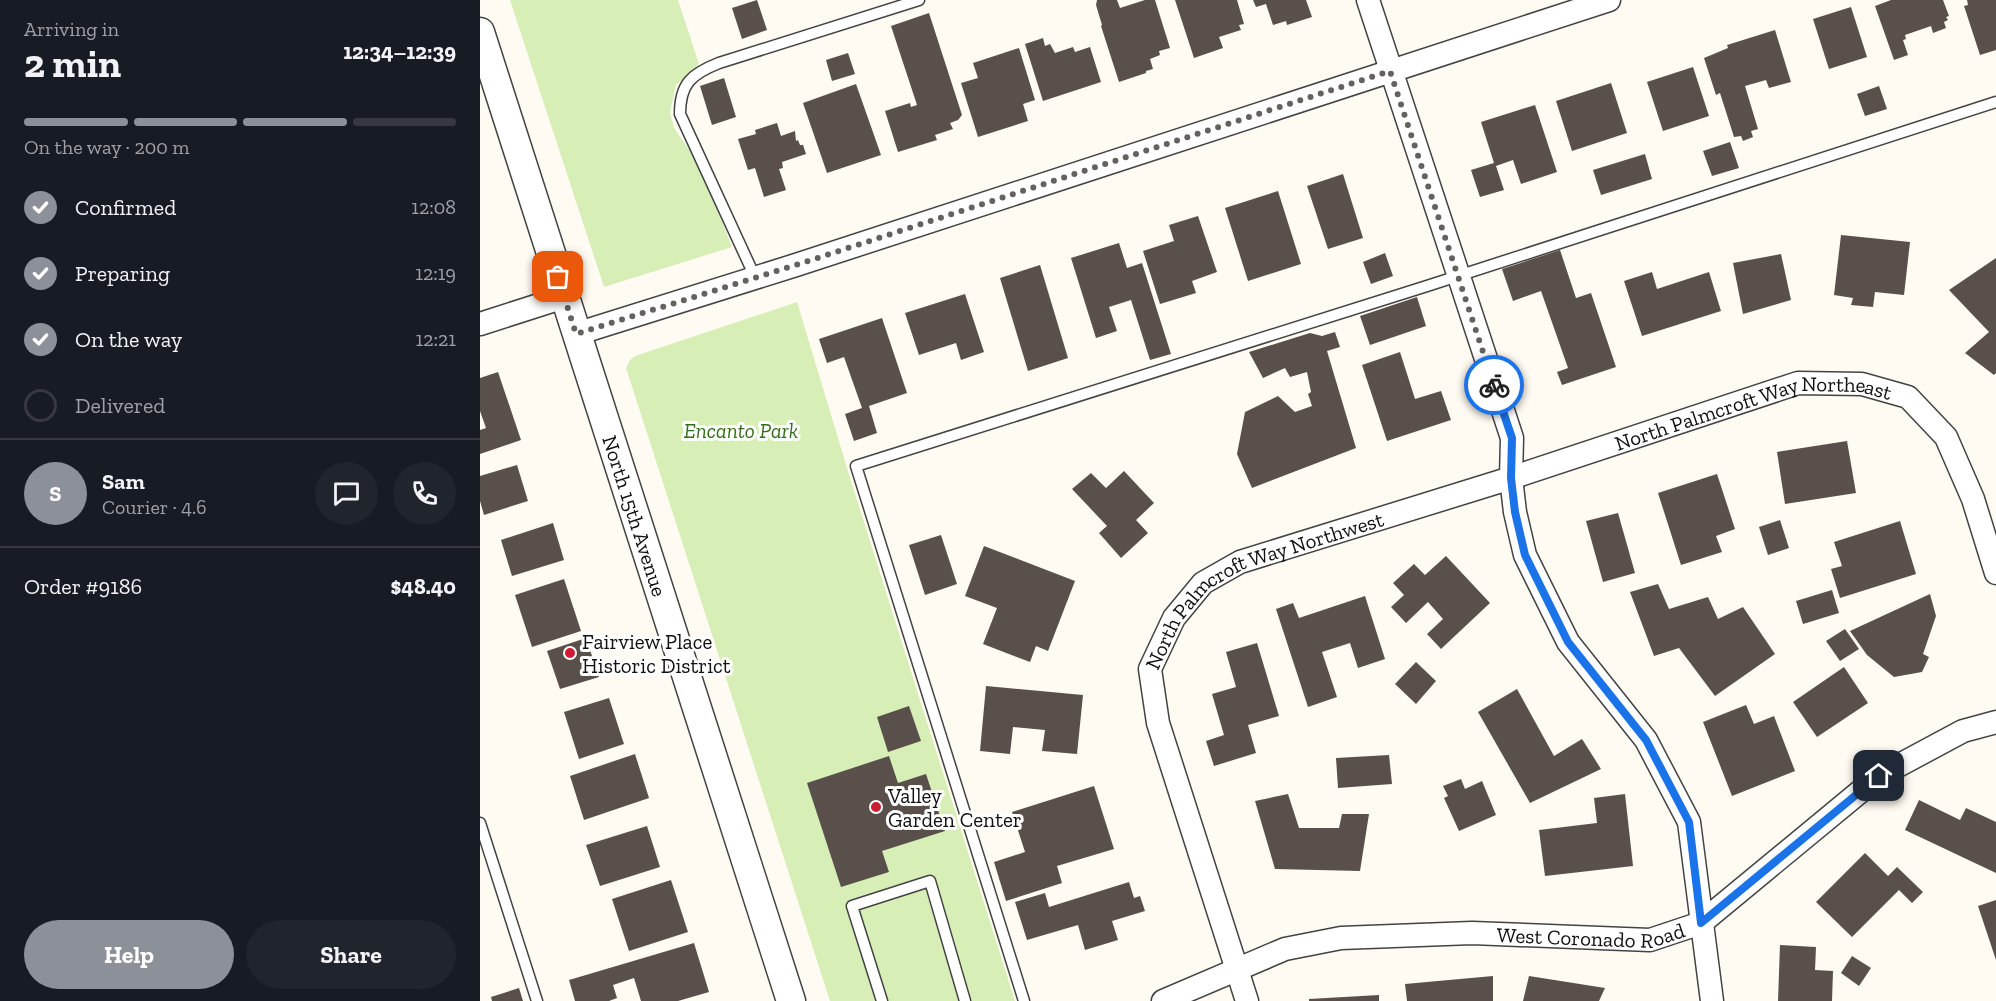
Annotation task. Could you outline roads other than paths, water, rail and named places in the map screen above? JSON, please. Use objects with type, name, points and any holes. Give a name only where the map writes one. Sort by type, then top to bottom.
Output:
[{"type":"street","points":[[1368,0],[1512,438],[1511,478],[1515,512],[1525,555],[1568,642],[1646,740],[1689,822],[1712,1001]]},
{"type":"street","points":[[576,334],[1609,0]]},
{"type":"street","name":"North 15th Avenue","points":[[480,32],[791,1001]]},
{"type":"street","points":[[480,324],[564,297]]},
{"type":"street","name":"North Palmcroft Way Northeast","points":[[1511,478],[1798,384],[1862,384],[1908,397],[1946,437],[1973,499],[1996,573]]},
{"type":"street","name":"North Palmcroft Way Northwest","points":[[1247,1001],[1158,723],[1150,669],[1174,618],[1203,582],[1240,562],[1511,478]]},
{"type":"street","name":"West Coronado Road","points":[[1163,1001],[1284,949],[1341,938],[1472,933],[1650,940],[1701,923],[1879,776],[1964,731],[1996,722]]},
{"type":"lane","points":[[755,277],[680,114],[680,96],[688,82],[710,66],[919,0]]},
{"type":"lane","points":[[1024,1001],[856,466],[1458,276],[1996,102]]},
{"type":"lane","points":[[480,824],[537,1001]]},
{"type":"lane","points":[[882,1001],[852,906],[930,881],[965,1001]]},
{"type":"place","name":"Fairview Place Historic District","points":[[570,653]]},
{"type":"place","name":"Valley Garden Center","points":[[876,807]]},
{"type":"park label","name":"Encanto Park","points":[[741,430]]}]
